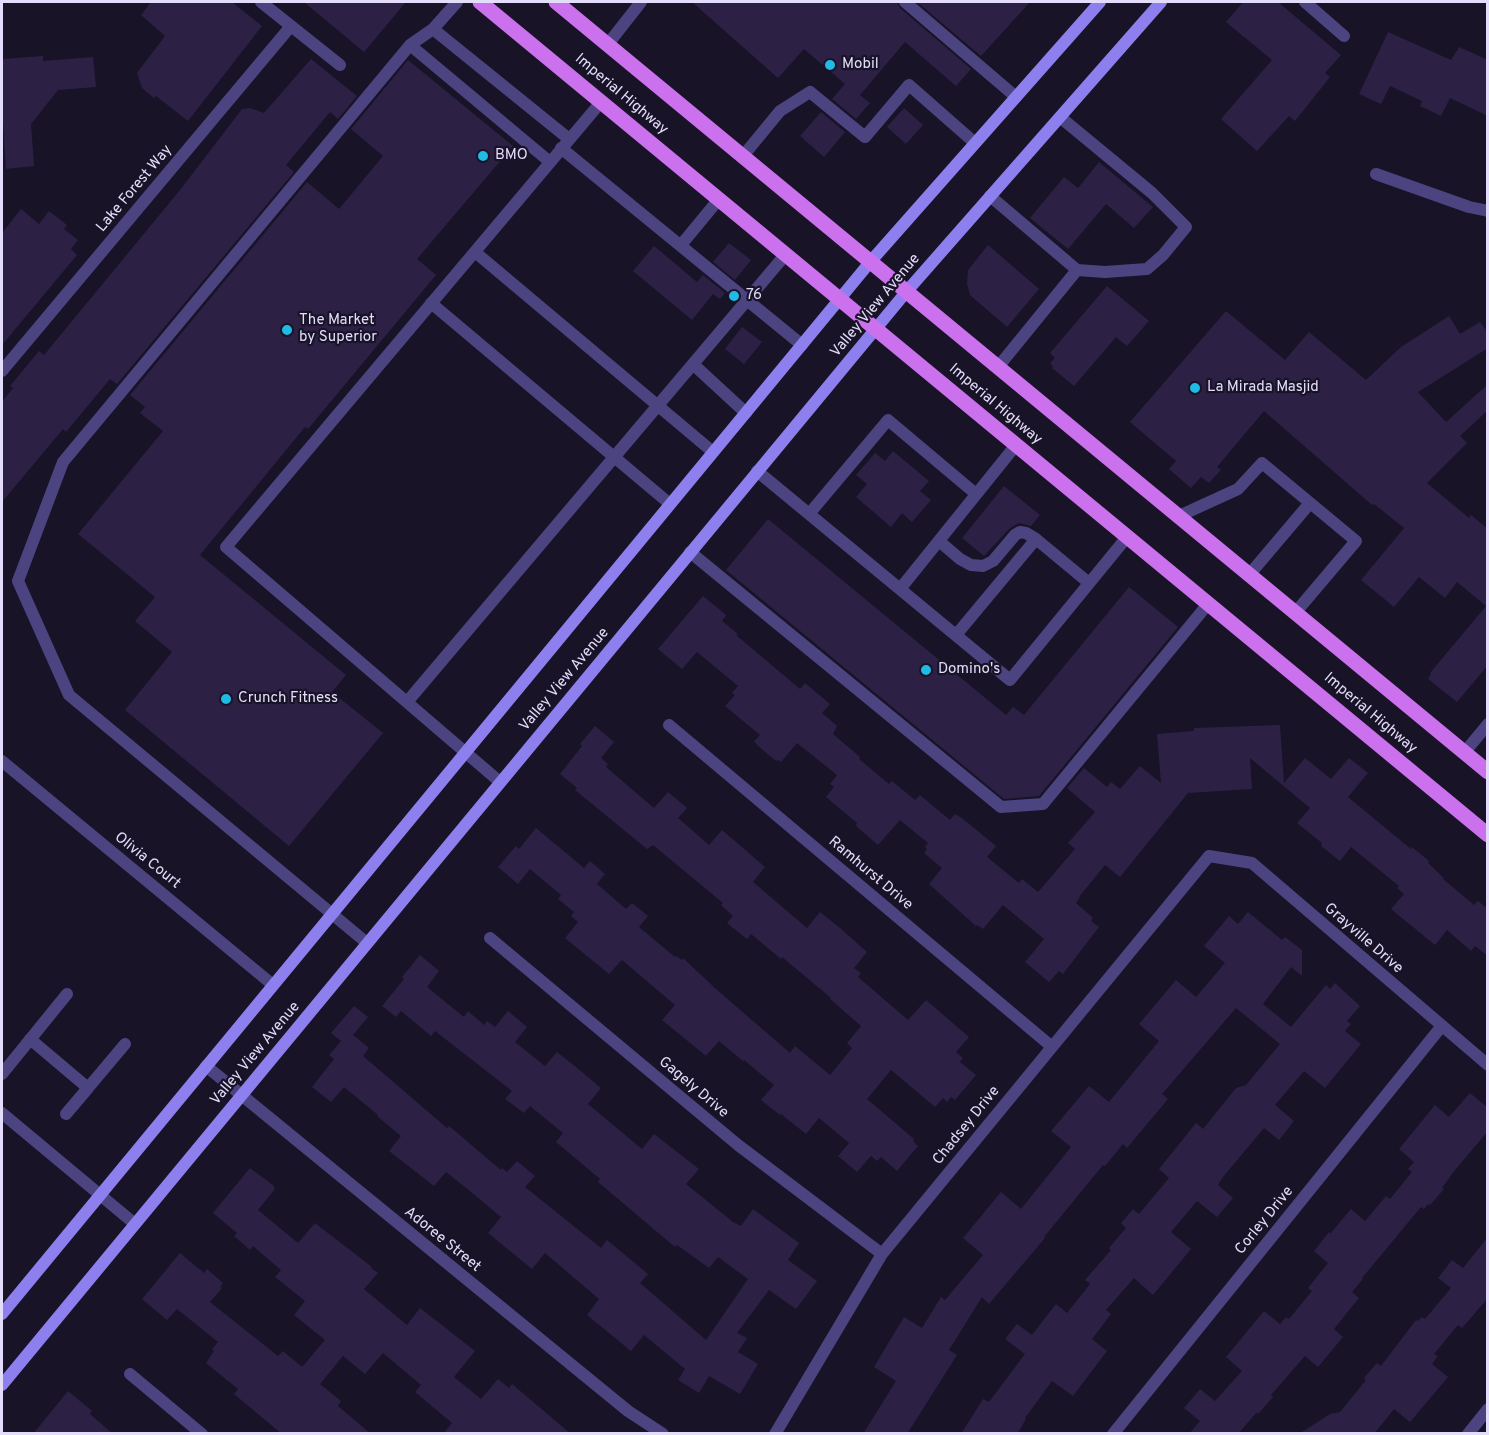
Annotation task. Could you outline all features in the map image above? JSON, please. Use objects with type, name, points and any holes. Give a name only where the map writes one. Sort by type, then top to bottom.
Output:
[{"type":"main road","name":"Imperial Highway","points":[[480,2],[1488,835]]},
{"type":"main road","name":"Imperial Highway","points":[[556,2],[1488,772]]},
{"type":"main road","name":"Valley View Avenue","points":[[2,1314],[871,261],[1100,2]]},
{"type":"main road","name":"Valley View Avenue","points":[[2,1385],[907,291],[1161,2]]},
{"type":"street","points":[[261,2],[340,64]]},
{"type":"street","points":[[367,943],[69,695],[18,580],[63,462],[410,45],[433,29],[457,2]]},
{"type":"street","points":[[608,44],[641,2]]},
{"type":"street","points":[[905,2],[1016,97]]},
{"type":"street","points":[[1305,2],[1344,36]]},
{"type":"street","name":"Lake Forest Way","points":[[2,368],[291,26]]},
{"type":"street","points":[[433,29],[681,245],[802,345]]},
{"type":"street","points":[[410,45],[550,162]]},
{"type":"street","points":[[743,156],[780,111],[810,92],[865,137],[909,85],[975,143]]},
{"type":"street","points":[[500,782],[226,547],[601,102]]},
{"type":"street","points":[[990,196],[1077,270],[1105,272],[1147,269],[1163,255],[1186,227],[1152,193],[1060,117]]},
{"type":"street","points":[[1376,174],[1469,207],[1488,211]]},
{"type":"street","points":[[681,245],[719,199]]},
{"type":"street","points":[[475,252],[713,452]]},
{"type":"street","points":[[407,702],[786,254]]},
{"type":"street","points":[[998,367],[1077,270]]},
{"type":"street","points":[[431,303],[670,504]]},
{"type":"street","points":[[694,365],[746,413]]},
{"type":"street","points":[[809,514],[888,420],[976,494]]},
{"type":"street","points":[[900,589],[1016,445]]},
{"type":"street","points":[[1179,516],[1238,489],[1262,463],[1310,502],[1356,541],[1295,613]]},
{"type":"street","points":[[757,471],[1010,680],[1127,537]]},
{"type":"street","points":[[1249,575],[1310,502]]},
{"type":"street","points":[[939,541],[960,560],[971,565],[983,566],[993,561],[1015,535],[1020,532],[1026,533],[1089,583]]},
{"type":"street","points":[[956,635],[1036,539]]},
{"type":"street","points":[[690,552],[1001,807],[1043,804],[1208,604]]},
{"type":"street","points":[[1464,753],[1488,724]]},
{"type":"street","name":"Ramhurst Drive","points":[[669,725],[1051,1046]]},
{"type":"street","name":"Olivia Court","points":[[2,761],[273,985]]},
{"type":"street","name":"Chadsey Drive","points":[[775,1434],[882,1254],[1209,856]]},
{"type":"street","name":"Grayville Drive","points":[[1209,856],[1252,863],[1488,1065]]},
{"type":"street","name":"Gagely Drive","points":[[490,938],[738,1145],[882,1254]]},
{"type":"street","points":[[2,1074],[67,994]]},
{"type":"street","name":"Corley Drive","points":[[1113,1434],[1441,1027]]},
{"type":"street","points":[[30,1039],[88,1088]]},
{"type":"street","points":[[66,1114],[125,1044]]},
{"type":"street","name":"Adoree Street","points":[[206,1066],[628,1411],[663,1434]]},
{"type":"street","points":[[2,1113],[135,1224]]},
{"type":"street","points":[[130,1374],[202,1434]]},
{"type":"street","points":[[1468,1434],[1488,1409]]},
{"type":"building","points":[[151,2],[232,2],[262,26],[188,121],[142,88],[137,73],[165,36],[141,15]]},
{"type":"building","points":[[304,2],[406,2],[364,52]]},
{"type":"building","points":[[692,2],[897,2],[900,8],[971,69],[956,86],[905,42],[860,95],[870,103],[856,119],[832,99],[845,84],[804,49],[778,78]]},
{"type":"building","points":[[917,2],[1030,2],[981,56]]},
{"type":"building","points":[[1243,2],[1278,2],[1341,55],[1325,73],[1330,77],[1295,121],[1289,116],[1257,151],[1221,119],[1272,60],[1226,22]]},
{"type":"building","points":[[1388,32],[1451,60],[1459,47],[1488,60],[1488,116],[1450,98],[1441,116],[1420,106],[1422,101],[1390,86],[1381,104],[1359,94]]},
{"type":"building","points":[[43,56],[43,61],[93,57],[96,87],[58,90],[31,124],[34,166],[6,169],[2,59]]},
{"type":"building","points":[[311,59],[357,96],[338,119],[330,112],[286,165],[294,172],[117,384],[110,379],[66,432],[63,429],[2,502],[2,402],[13,388],[10,386],[39,351],[44,355],[180,190],[242,109],[250,108],[264,113]]},
{"type":"building","points":[[408,60],[513,146],[417,259],[436,275],[308,429],[305,427],[200,555],[346,675],[332,692],[383,733],[289,846],[125,710],[172,652],[135,621],[155,597],[78,534],[163,431],[140,413],[145,407],[130,395],[307,182],[339,209],[383,156],[351,129]]},
{"type":"building","points":[[904,108],[923,125],[906,144],[887,127]]},
{"type":"building","points":[[821,112],[845,132],[824,157],[800,136]]},
{"type":"building","points":[[1099,162],[1153,207],[1134,228],[1106,204],[1068,249],[1030,218],[1064,177],[1078,188]]},
{"type":"building","points":[[21,209],[39,224],[49,211],[67,225],[64,229],[78,240],[71,249],[77,255],[2,345],[2,233]]},
{"type":"building","points":[[729,243],[751,260],[735,280],[713,262]]},
{"type":"building","points":[[988,245],[1039,289],[1007,327],[970,295],[967,284],[968,270]]},
{"type":"building","points":[[654,246],[697,282],[703,275],[725,293],[720,299],[713,294],[692,320],[633,271]]},
{"type":"building","points":[[1107,286],[1149,321],[1127,346],[1116,337],[1074,386],[1052,368],[1050,363],[1055,358],[1050,353]]},
{"type":"building","points":[[1226,311],[1285,360],[1309,332],[1366,380],[1401,347],[1449,316],[1460,334],[1480,322],[1488,333],[1488,348],[1418,392],[1446,422],[1488,384],[1488,410],[1460,436],[1467,443],[1427,483],[1469,518],[1471,515],[1488,529],[1488,665],[1457,702],[1428,679],[1430,673],[1486,606],[1457,582],[1445,598],[1419,577],[1394,607],[1361,580],[1404,528],[1374,504],[1372,505],[1264,411],[1217,467],[1221,470],[1209,483],[1201,477],[1191,488],[1169,469],[1176,461],[1130,422]]},
{"type":"building","points":[[742,327],[762,342],[744,364],[725,349]]},
{"type":"building","points":[[893,451],[929,481],[920,491],[931,500],[912,522],[902,513],[891,527],[856,497],[867,484],[856,475],[875,453],[885,461]]},
{"type":"building","points":[[1004,486],[1040,515],[1031,526],[1019,523],[1010,528],[984,556],[962,538]]},
{"type":"building","points":[[768,519],[1006,715],[1013,707],[1024,715],[1129,587],[1178,627],[1039,796],[1004,799],[726,570]]},
{"type":"building","points":[[703,596],[726,615],[722,621],[738,634],[736,635],[800,689],[805,683],[830,704],[822,713],[837,726],[833,734],[860,757],[859,759],[889,784],[892,781],[915,800],[920,795],[950,820],[955,814],[962,818],[996,846],[987,857],[1019,883],[1022,879],[1038,892],[1075,849],[1068,843],[1095,812],[1067,788],[1084,768],[1107,787],[1111,782],[1120,789],[1140,766],[1161,783],[1157,734],[1194,731],[1194,728],[1280,725],[1284,783],[1305,758],[1331,779],[1349,758],[1368,773],[1348,797],[1429,861],[1428,863],[1443,879],[1474,905],[1478,901],[1488,909],[1488,956],[1475,946],[1471,951],[1447,930],[1435,945],[1391,909],[1404,894],[1397,888],[1399,886],[1351,847],[1340,861],[1321,846],[1322,843],[1297,823],[1310,808],[1250,758],[1252,789],[1188,793],[1120,877],[1105,865],[1076,903],[1093,918],[1091,921],[1099,927],[1063,974],[1059,971],[1049,982],[1025,962],[1044,939],[1003,905],[983,929],[976,926],[929,884],[942,868],[924,853],[928,843],[900,820],[878,845],[856,826],[857,823],[826,797],[834,787],[830,784],[837,775],[797,743],[781,762],[776,761],[758,746],[754,741],[760,735],[725,706],[735,695],[732,693],[738,686],[697,652],[682,669],[658,649]]},
{"type":"building","points":[[595,726],[614,742],[601,758],[608,764],[606,767],[654,808],[668,792],[687,808],[678,818],[709,845],[722,830],[765,867],[753,882],[807,928],[820,912],[840,928],[867,952],[854,968],[861,973],[858,977],[908,1020],[926,1000],[969,1037],[956,1052],[963,1058],[960,1062],[976,1075],[955,1100],[951,1097],[947,1102],[943,1098],[935,1107],[891,1070],[867,1099],[914,1139],[913,1141],[918,1146],[897,1171],[881,1157],[877,1161],[871,1156],[857,1172],[838,1156],[849,1143],[819,1118],[806,1134],[780,1115],[761,1100],[774,1085],[744,1060],[719,1041],[706,1056],[662,1020],[675,1005],[622,960],[609,974],[565,938],[578,922],[571,916],[574,912],[558,899],[561,895],[530,869],[518,884],[498,867],[516,846],[519,849],[536,828],[584,868],[590,861],[605,874],[597,884],[626,909],[632,903],[648,916],[639,927],[675,957],[682,960],[683,958],[790,1053],[795,1046],[830,1075],[852,1048],[847,1043],[861,1026],[782,957],[781,959],[751,934],[747,939],[727,923],[733,916],[721,905],[723,903],[653,845],[647,849],[575,790],[577,788],[560,774]]},
{"type":"building","points":[[1248,912],[1282,940],[1285,937],[1302,950],[1302,976],[1291,967],[1263,1004],[1291,1027],[1326,985],[1330,989],[1335,983],[1360,1006],[1347,1021],[1351,1024],[1345,1031],[1361,1044],[1325,1088],[1304,1071],[1275,1105],[1294,1121],[1279,1140],[1264,1128],[1223,1177],[1218,1185],[1233,1198],[1217,1217],[1197,1201],[1171,1232],[1191,1249],[1153,1295],[1134,1278],[1106,1310],[1111,1314],[1092,1339],[1107,1351],[1073,1396],[1052,1381],[1025,1418],[1017,1434],[961,1434],[983,1399],[989,1402],[1025,1354],[1005,1339],[1017,1324],[1032,1335],[1056,1304],[1067,1313],[1090,1284],[1085,1280],[1111,1250],[1109,1248],[1126,1228],[1121,1223],[1133,1209],[1139,1214],[1169,1178],[1159,1169],[1196,1123],[1203,1129],[1236,1088],[1246,1085],[1280,1044],[1236,1008],[1162,1094],[1168,1099],[1127,1148],[1123,1144],[1105,1166],[1103,1165],[989,1304],[982,1297],[949,1350],[957,1355],[907,1434],[863,1434],[896,1381],[874,1367],[904,1317],[922,1328],[941,1297],[945,1300],[983,1255],[963,1238],[1001,1192],[1021,1209],[1071,1147],[1051,1131],[1089,1086],[1109,1102],[1159,1041],[1139,1024],[1176,980],[1196,997],[1225,963],[1204,946],[1229,916],[1238,924]]},
{"type":"building","points":[[420,955],[439,971],[427,987],[464,1017],[468,1011],[484,1025],[487,1021],[495,1027],[508,1011],[527,1027],[515,1042],[545,1066],[557,1052],[576,1067],[601,1088],[588,1104],[642,1149],[654,1134],[699,1169],[686,1184],[733,1222],[741,1226],[753,1209],[799,1243],[788,1260],[817,1281],[796,1309],[769,1290],[737,1333],[747,1338],[738,1352],[758,1364],[740,1394],[709,1376],[699,1393],[678,1380],[685,1369],[644,1335],[631,1351],[587,1315],[599,1299],[545,1253],[532,1269],[488,1233],[501,1217],[471,1192],[446,1172],[434,1186],[389,1151],[401,1136],[378,1115],[344,1087],[331,1102],[312,1087],[334,1059],[329,1055],[341,1041],[331,1033],[354,1006],[368,1017],[353,1035],[369,1048],[363,1056],[447,1128],[449,1126],[501,1170],[502,1168],[507,1172],[517,1161],[535,1176],[525,1187],[601,1248],[607,1240],[648,1274],[640,1283],[706,1340],[748,1279],[718,1257],[709,1268],[677,1245],[675,1247],[598,1182],[600,1179],[556,1142],[563,1133],[530,1106],[524,1113],[505,1099],[512,1091],[435,1031],[431,1036],[401,1011],[396,1017],[382,1006]]},
{"type":"building","points":[[1470,1093],[1488,1108],[1488,1131],[1455,1170],[1442,1188],[1444,1189],[1430,1205],[1428,1204],[1424,1209],[1421,1207],[1352,1292],[1359,1298],[1334,1329],[1343,1337],[1318,1367],[1305,1356],[1271,1395],[1273,1397],[1238,1434],[1189,1434],[1200,1421],[1184,1408],[1200,1389],[1215,1401],[1242,1371],[1226,1357],[1264,1311],[1280,1324],[1286,1317],[1289,1319],[1312,1291],[1308,1288],[1328,1263],[1314,1251],[1329,1232],[1330,1234],[1351,1209],[1365,1221],[1386,1196],[1390,1199],[1412,1172],[1408,1169],[1414,1162],[1399,1149],[1435,1105],[1449,1117]]},
{"type":"building","points":[[250,1168],[275,1189],[258,1210],[298,1243],[315,1223],[378,1273],[364,1289],[407,1325],[420,1308],[475,1351],[454,1377],[481,1399],[498,1379],[509,1388],[512,1384],[571,1434],[443,1434],[452,1423],[415,1392],[421,1385],[383,1353],[365,1374],[343,1356],[320,1384],[341,1401],[338,1406],[371,1434],[282,1434],[234,1394],[238,1389],[206,1363],[218,1342],[177,1309],[167,1320],[142,1299],[180,1253],[204,1273],[207,1269],[223,1283],[220,1287],[222,1288],[210,1302],[278,1356],[283,1351],[302,1367],[325,1340],[294,1315],[305,1301],[275,1277],[281,1270],[253,1246],[250,1250],[234,1236],[237,1233],[213,1213]]},
{"type":"building","points":[[1488,1237],[1488,1298],[1462,1328],[1458,1325],[1434,1354],[1438,1356],[1432,1364],[1448,1377],[1410,1422],[1394,1409],[1374,1434],[1299,1434],[1330,1414],[1340,1412],[1377,1363],[1381,1366],[1416,1320],[1422,1317],[1425,1319],[1451,1288],[1438,1278],[1452,1260],[1463,1268]]},
{"type":"building","points":[[68,1391],[92,1411],[90,1414],[113,1434],[33,1434]]},
{"type":"place","name":"Mobil","points":[[830,65]]},
{"type":"place","name":"BMO","points":[[483,156]]},
{"type":"place","name":"76","points":[[734,296]]},
{"type":"place","name":"The Market by Superior","points":[[287,330]]},
{"type":"place","name":"La Mirada Masjid","points":[[1195,388]]},
{"type":"place","name":"Domino's","points":[[926,670]]},
{"type":"place","name":"Crunch Fitness","points":[[226,699]]}]
